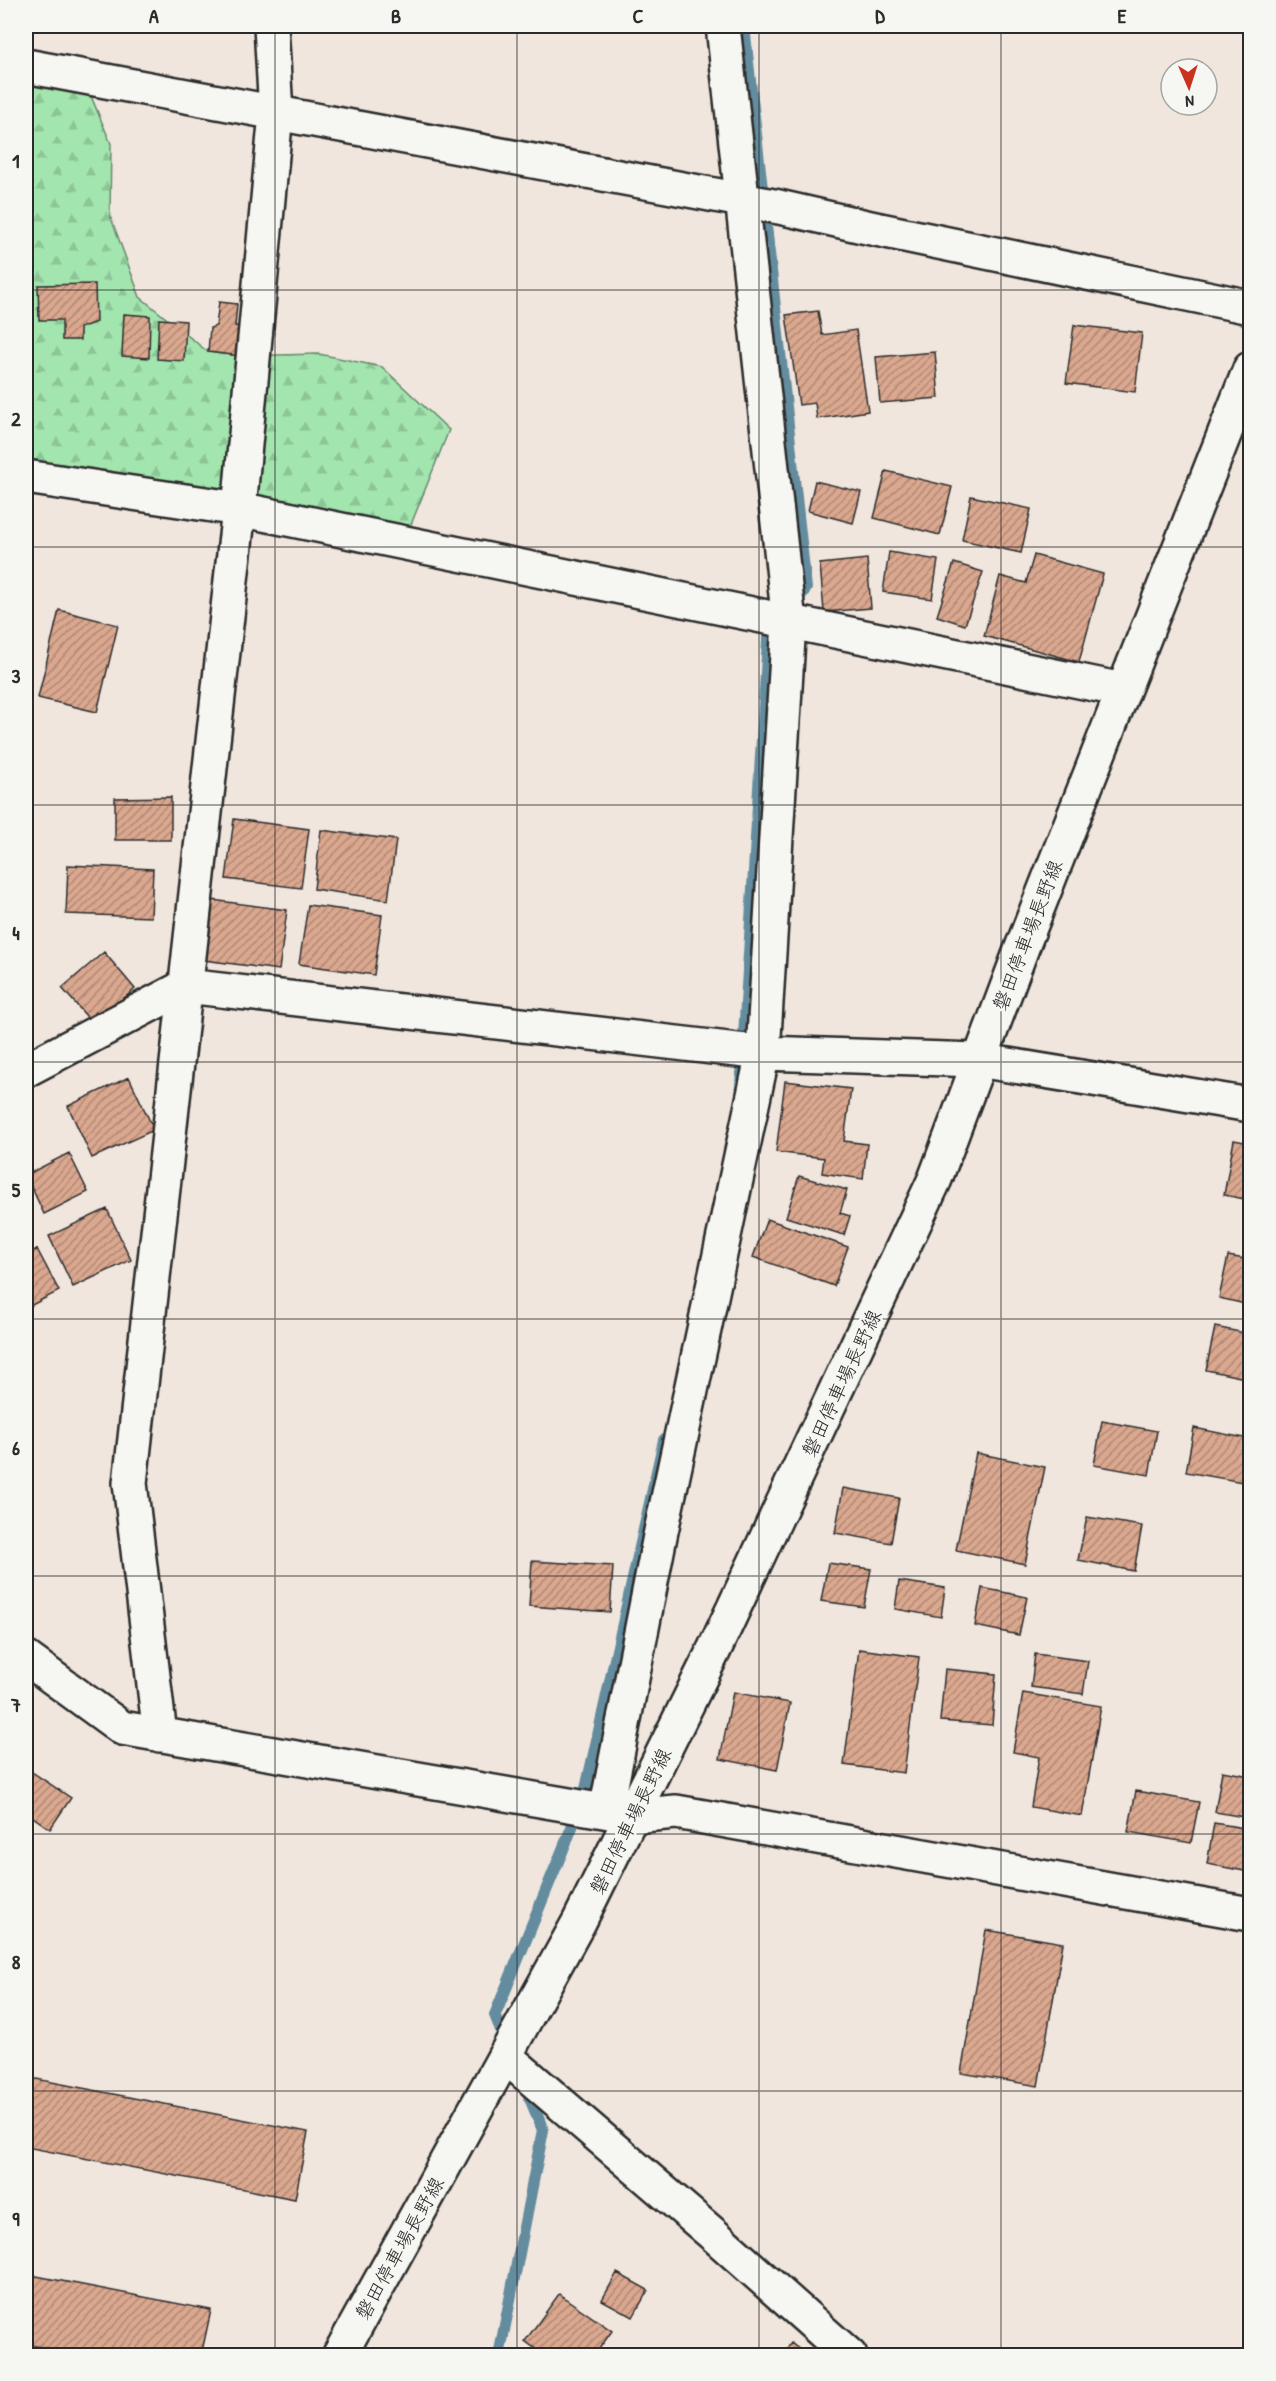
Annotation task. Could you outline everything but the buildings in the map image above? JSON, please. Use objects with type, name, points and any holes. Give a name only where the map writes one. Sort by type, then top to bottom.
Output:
[{"type":"street","points":[[160,1735],[130,1484],[239,509],[276,113],[271,26]]},
{"type":"street","points":[[619,1814],[660,1536],[763,1053],[789,622],[758,204],[723,26]]},
{"type":"street","points":[[27,74],[276,113],[758,204],[1251,307]]},
{"type":"street","name":"磐田停車場長野線","points":[[339,2355],[579,1922],[619,1814],[719,1640],[935,1179],[978,1060],[1251,369]]},
{"type":"street","points":[[26,477],[239,509],[1123,690]]},
{"type":"street","points":[[26,1070],[186,986],[763,1053],[978,1060],[1251,1105]]},
{"type":"street","points":[[26,1658],[122,1728],[619,1814],[676,1812],[1251,1914]]},
{"type":"street","points":[[505,2056],[850,2355]]},
{"type":"green space","points":[[26,65],[83,77],[111,144],[110,215],[140,297],[208,352],[241,356],[319,354],[382,367],[449,430],[404,542],[26,466]]},
{"type":"waterway","points":[[744,26],[806,588],[793,606]]},
{"type":"waterway","points":[[741,1086],[768,640],[781,622]]},
{"type":"waterway","points":[[507,2045],[495,2015],[584,1798],[664,1440]]},
{"type":"waterway","points":[[499,2356],[543,2130],[525,2086]]}]
